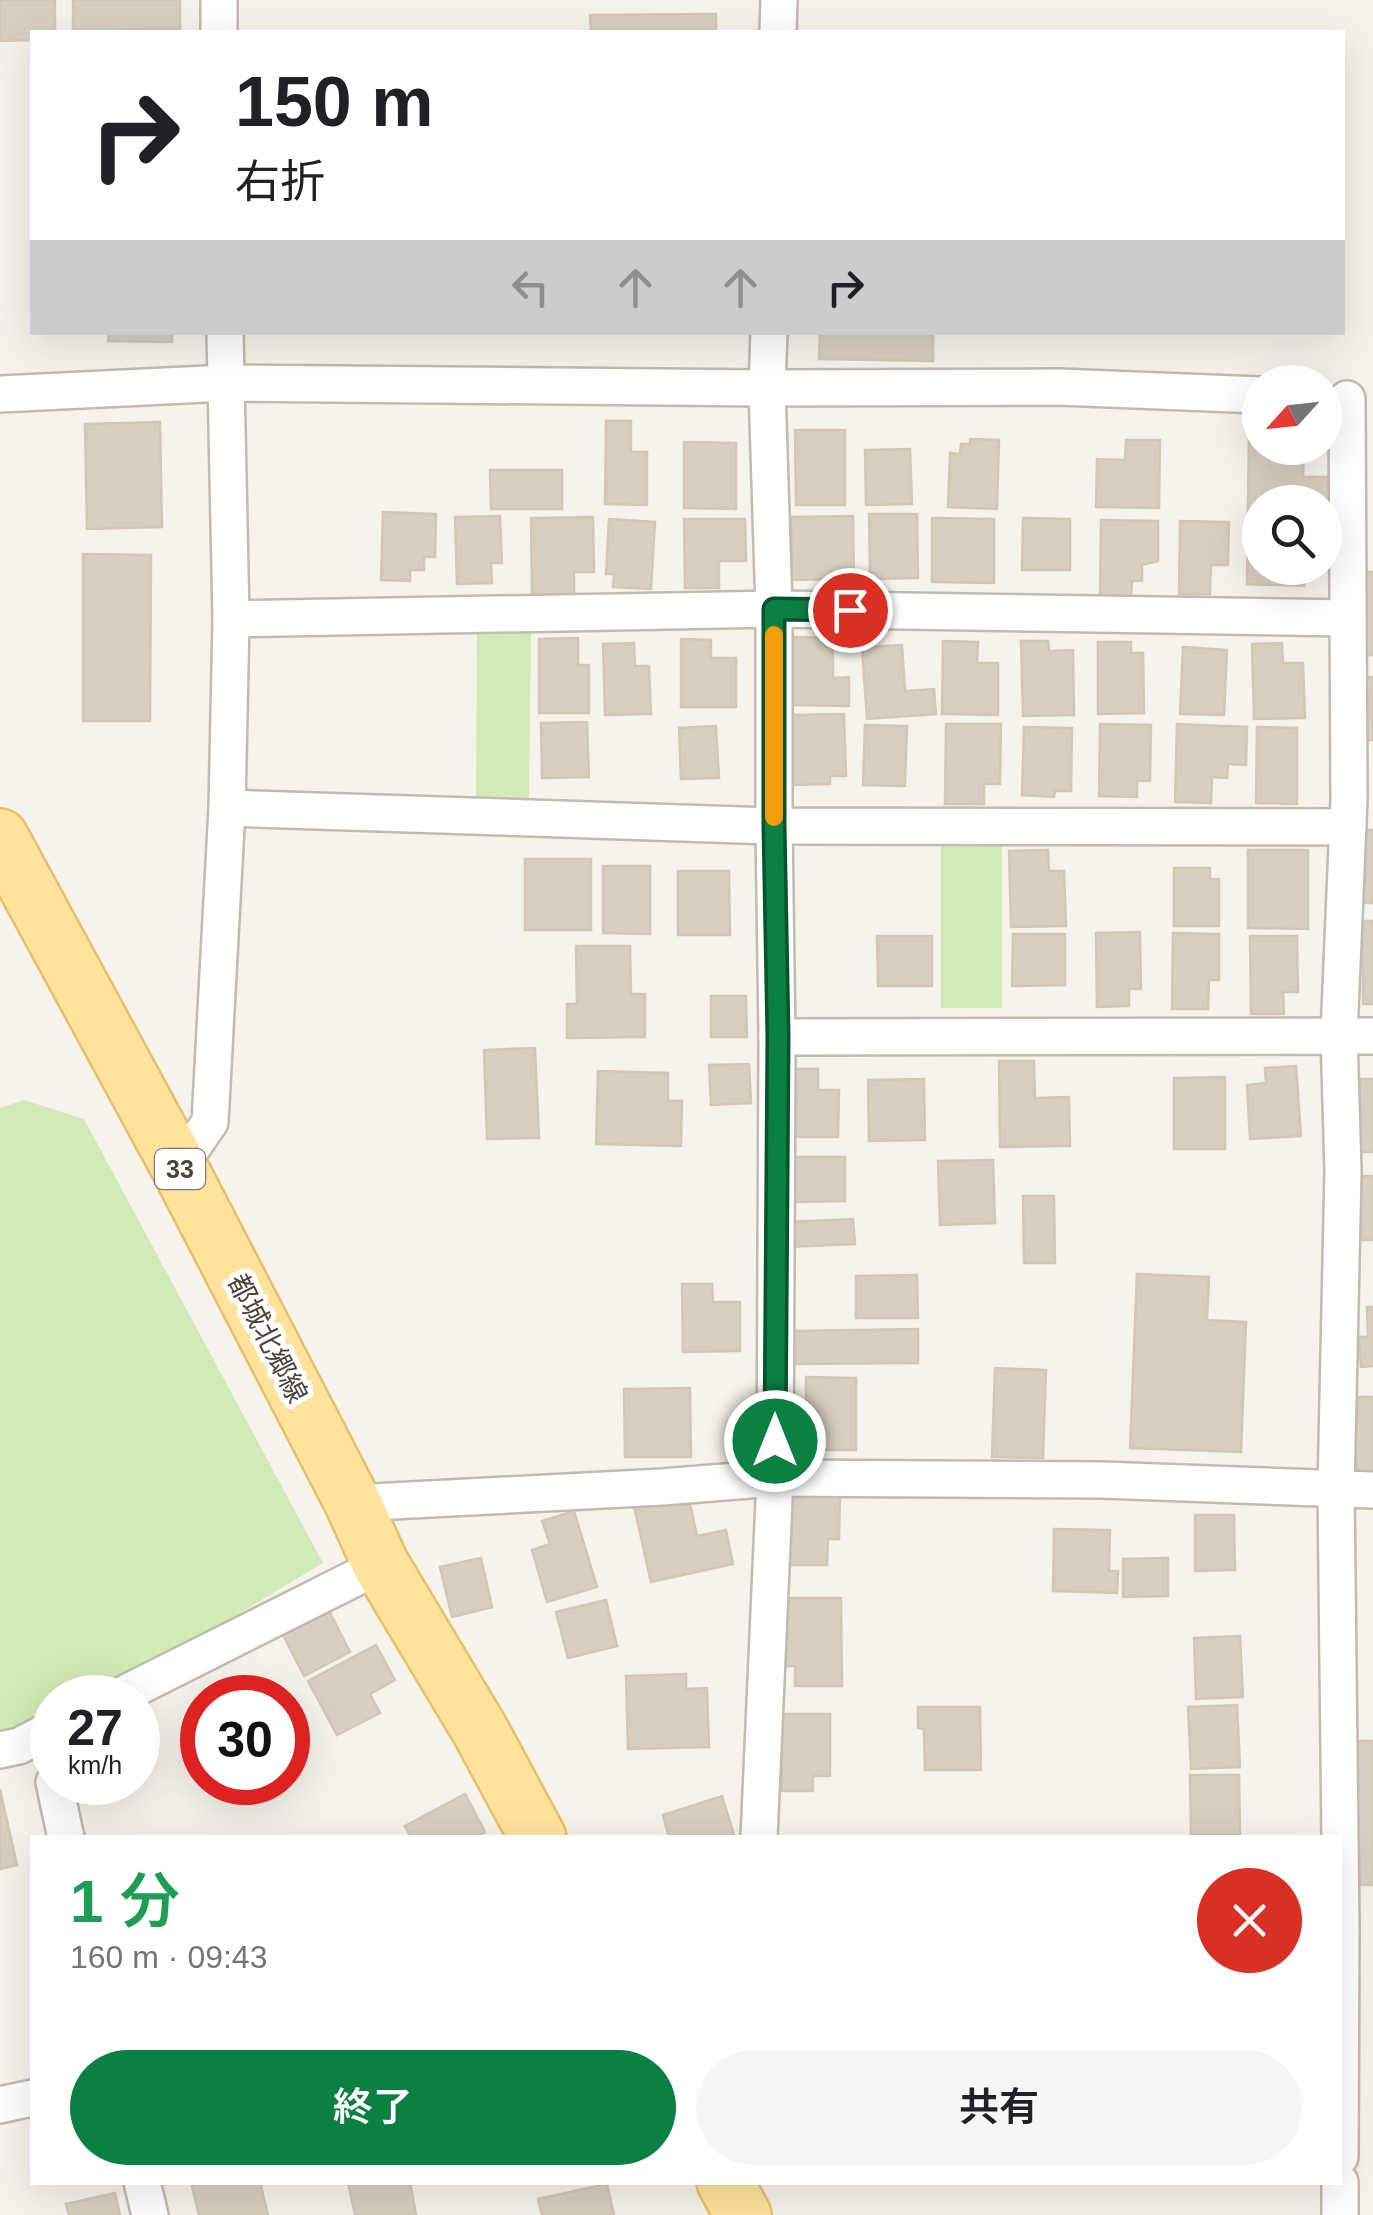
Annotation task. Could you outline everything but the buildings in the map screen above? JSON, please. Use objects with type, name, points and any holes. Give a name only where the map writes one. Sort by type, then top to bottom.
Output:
[{"type":"main road","name":"都城北郷線","points":[[0,838],[179,1167],[353,1503],[381,1565],[481,1732],[536,1835]]},
{"type":"main road","points":[[727,2185],[744,2215]]},
{"type":"street","points":[[218,0],[219,30]]},
{"type":"street","points":[[778,30],[779,0]]},
{"type":"street","points":[[179,1167],[210,1122],[227,808],[231,619],[226,335]]},
{"type":"street","points":[[759,1835],[775,1478],[778,1037],[769,335]]},
{"type":"street","points":[[0,394],[226,383],[1059,388],[1242,395]]},
{"type":"street","points":[[1342,2119],[1352,1927],[1336,1490],[1343,1171],[1356,1035],[1357,809],[1348,618],[1360,545],[1348,399]]},
{"type":"street","points":[[231,619],[774,609],[1348,618]]},
{"type":"street","points":[[227,808],[774,826],[1357,809]]},
{"type":"street","points":[[778,1037],[1356,1035]]},
{"type":"street","points":[[353,1503],[775,1478],[1102,1480],[1373,1490]]},
{"type":"street","points":[[160,1676],[381,1565]]},
{"type":"street","points":[[0,1750],[30,1740]]},
{"type":"street","points":[[59,1805],[65,1835]]},
{"type":"street","points":[[0,2105],[30,2098]]},
{"type":"street","points":[[143,2185],[150,2215]]},
{"type":"street","points":[[1340,2185],[1340,2215]]},
{"type":"green space","points":[[477,630],[531,631],[529,798],[476,798]]},
{"type":"green space","points":[[941,846],[1002,846],[1002,1008],[941,1008]]},
{"type":"green space","points":[[24,1100],[84,1119],[323,1563],[137,1675],[30,1675],[30,1736],[0,1749],[0,1108]]},
{"type":"slow traffic","points":[[774,635],[774,817]]},
{"type":"route","points":[[775,1441],[778,1037],[774,609],[850,610]]}]
